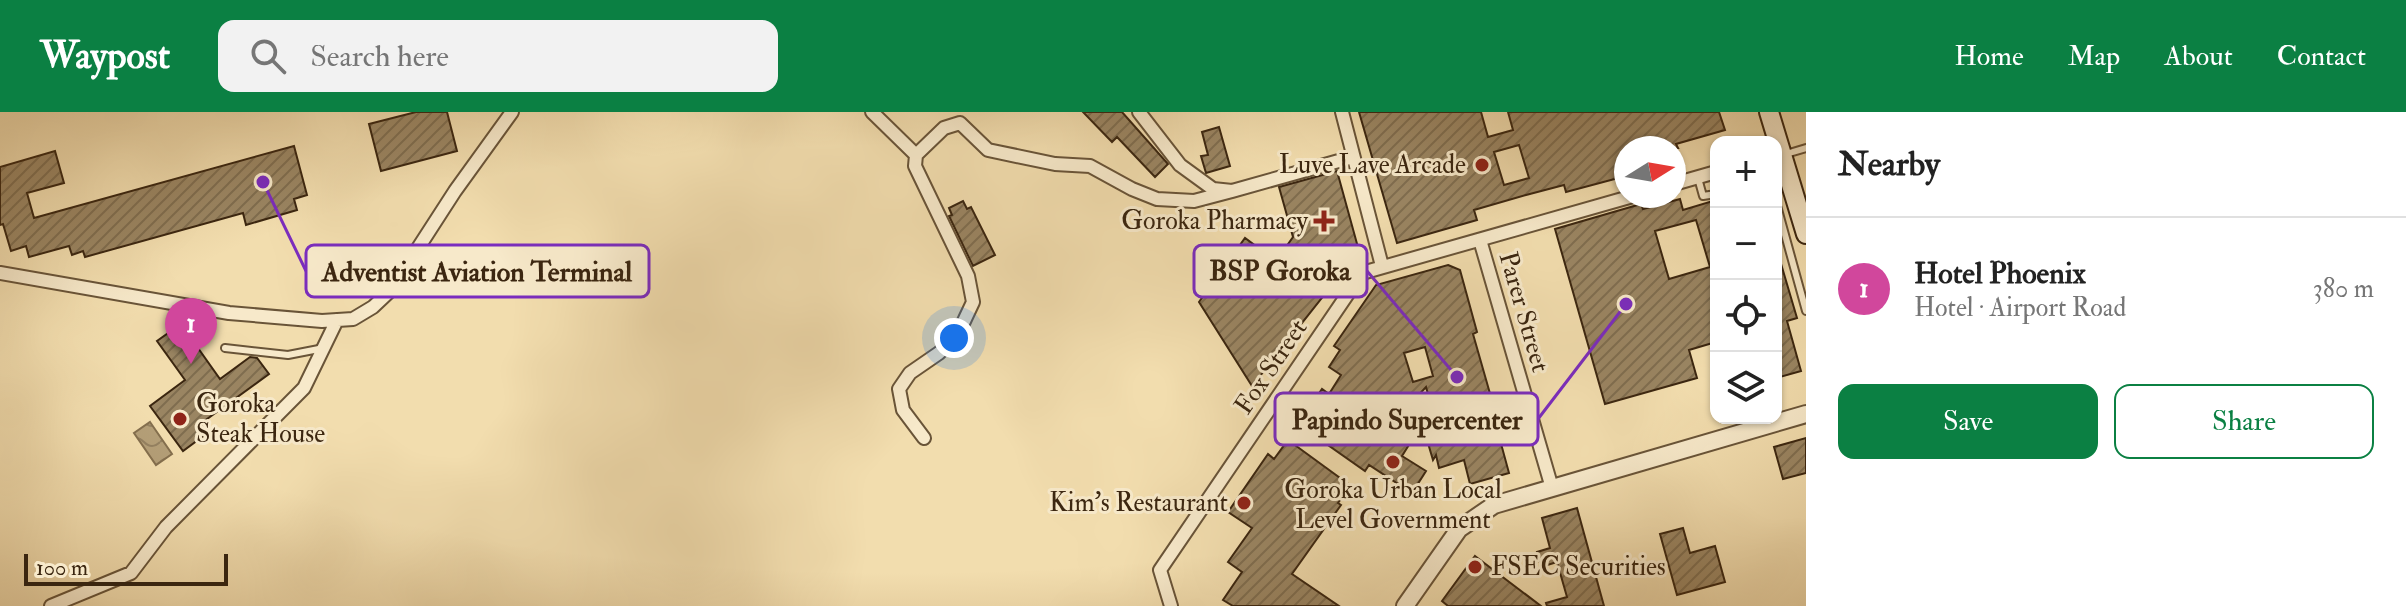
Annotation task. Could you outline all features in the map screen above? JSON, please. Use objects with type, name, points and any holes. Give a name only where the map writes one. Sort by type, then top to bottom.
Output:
[{"type":"main road","points":[[1769,112],[1774,136]]},
{"type":"main road","points":[[1782,165],[1806,234]]},
{"type":"street","points":[[0,273],[229,313],[353,319],[373,307],[391,290],[455,191],[512,112]]},
{"type":"street","points":[[872,112],[916,155]]},
{"type":"street","points":[[1139,112],[1180,165],[1213,189],[1232,191]]},
{"type":"street","points":[[1342,112],[1382,266]]},
{"type":"street","points":[[924,438],[903,410],[899,389],[910,373],[957,336],[973,302],[968,276],[915,166],[916,155],[944,128],[960,123],[988,150],[1055,164],[1090,166],[1157,199],[1194,201],[1353,157]]},
{"type":"street","points":[[1686,180],[1710,174]]},
{"type":"street","name":"Fox Street","points":[[1171,606],[1160,570],[1362,273],[1614,201]]},
{"type":"street","name":"Parer Street","points":[[1480,240],[1552,488]]},
{"type":"street","points":[[51,606],[131,573],[166,527],[304,388],[337,320]]},
{"type":"street","points":[[1405,606],[1459,529],[1494,505],[1806,414]]},
{"type":"lane","points":[[1782,155],[1806,148]]},
{"type":"lane","points":[[1698,177],[1703,196],[1710,195]]},
{"type":"lane","points":[[1778,208],[1806,311]]},
{"type":"lane","points":[[225,348],[288,355],[324,348]]},
{"type":"water","points":[[150,422],[172,454],[156,465],[134,433]]},
{"type":"building","points":[[416,112],[447,112],[457,151],[381,171],[369,124]]},
{"type":"building","points":[[1083,112],[1122,112],[1168,164],[1155,177],[1117,137],[1112,142]]},
{"type":"building","points":[[1359,112],[1481,112],[1488,137],[1513,130],[1508,112],[1719,112],[1725,130],[1686,141],[1686,136],[1614,136],[1614,179],[1566,192],[1564,185],[1474,210],[1477,220],[1397,243]],"holes":[[[1519,145],[1529,178],[1504,185],[1494,152]]]},
{"type":"building","points":[[1219,127],[1230,166],[1206,173],[1201,156],[1208,155],[1202,132]]},
{"type":"building","points":[[294,146],[307,195],[294,199],[297,210],[246,225],[243,213],[85,257],[83,251],[72,255],[69,246],[29,257],[26,246],[11,251],[3,224],[0,225],[0,167],[55,151],[64,183],[27,193],[34,218]]},
{"type":"building","points":[[1337,171],[1359,251],[1252,386],[1199,302],[1245,238],[1276,261],[1293,237],[1279,187]]},
{"type":"building","points":[[963,201],[967,209],[971,207],[995,255],[973,266],[949,216],[952,215],[949,208]]},
{"type":"building","points":[[1710,202],[1710,267],[1710,280],[1710,344],[1689,350],[1697,378],[1605,404],[1555,229],[1627,208],[1683,210]],"holes":[[[1696,220],[1710,267],[1669,279],[1655,231]]]},
{"type":"building","points":[[1448,265],[1460,270],[1509,473],[1470,484],[1464,460],[1439,468],[1436,455],[1433,460],[1422,423],[1435,419],[1426,387],[1414,400],[1406,395],[1387,423],[1412,440],[1402,456],[1426,471],[1412,493],[1369,465],[1365,471],[1298,424],[1322,389],[1329,394],[1341,375],[1329,367],[1340,350],[1334,346],[1376,285]],"holes":[[[1425,347],[1433,376],[1413,382],[1404,353]]]},
{"type":"building","points":[[1782,267],[1797,318],[1787,321],[1801,371],[1782,376]]},
{"type":"building","points":[[181,324],[220,379],[250,357],[257,358],[269,374],[203,422],[210,431],[183,451],[150,406],[185,380],[157,341]]},
{"type":"building","points":[[1806,438],[1806,473],[1783,479],[1774,447]]},
{"type":"building","points":[[1288,440],[1351,486],[1292,574],[1339,606],[1233,606],[1223,600],[1242,572],[1228,562],[1252,528],[1228,512],[1268,454],[1274,459]]},
{"type":"building","points":[[1577,508],[1604,606],[1547,606],[1546,603],[1567,597],[1557,562],[1541,567],[1537,552],[1550,548],[1542,518]]},
{"type":"building","points":[[1683,528],[1690,553],[1715,546],[1725,582],[1677,595],[1660,534]]},
{"type":"building","points":[[1475,556],[1541,606],[1448,606],[1442,601]]},
{"type":"place","name":"Luve Lave Arcade","points":[[1482,165]]},
{"type":"place","name":"Adventist Aviation Terminal","points":[[263,182]]},
{"type":"place","name":"Goroka Pharmacy","points":[[1324,221]]},
{"type":"place","name":"Papindo Supercenter","points":[[1626,304]]},
{"type":"place","name":"Hotel Phoenix","points":[[191,364]]},
{"type":"place","name":"BSP Goroka","points":[[1457,377]]},
{"type":"place","name":"Goroka Steak House","points":[[180,419]]},
{"type":"place","name":"Goroka Urban Local Level Government","points":[[1393,462]]},
{"type":"place","name":"Kim's Restaurant","points":[[1244,503]]},
{"type":"place","name":"FSEC Securities","points":[[1475,567]]}]
